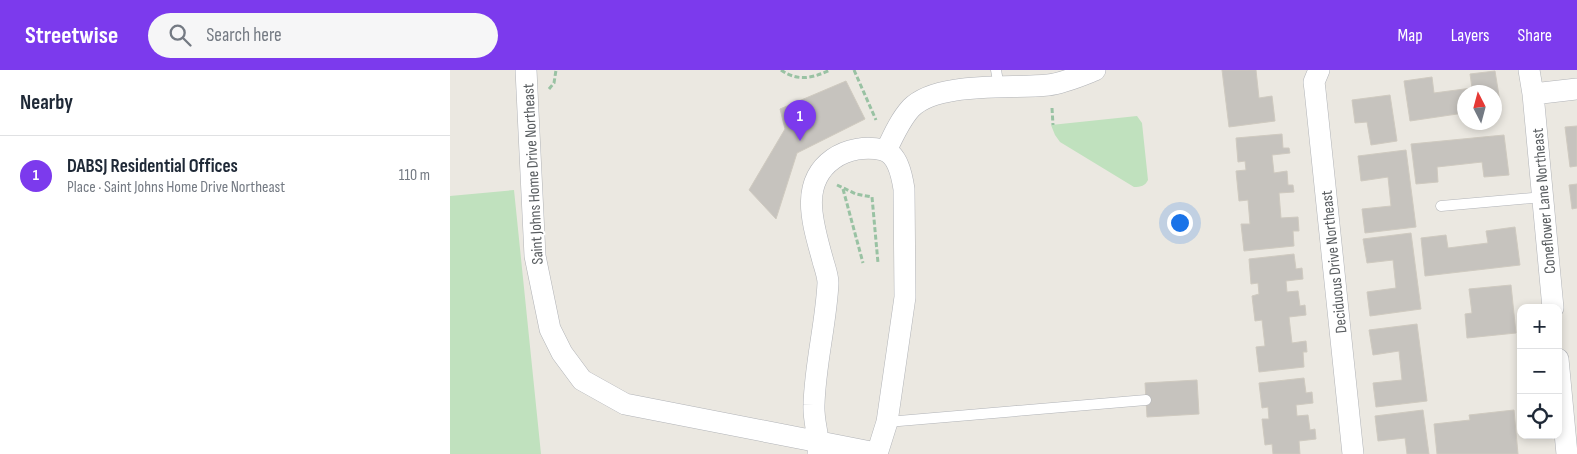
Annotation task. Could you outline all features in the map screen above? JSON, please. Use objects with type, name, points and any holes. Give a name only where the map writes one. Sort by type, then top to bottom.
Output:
[{"type":"street","name":"Saint Johns Home Drive Northeast","points":[[526,70],[534,256],[550,329],[562,353],[582,380],[625,404],[819,448],[877,454],[887,422],[905,288],[904,188],[901,173],[895,160],[886,151]]},
{"type":"street","points":[[819,448],[814,406],[828,281],[812,218],[812,185],[818,174],[828,162],[840,154],[869,148],[886,151],[897,128],[911,108],[922,100],[937,94],[964,90],[998,78],[1049,84],[1077,78],[1095,70]]},
{"type":"street","name":"Deciduous Drive Northeast","points":[[1319,70],[1314,82],[1314,90],[1353,454]]},
{"type":"street","points":[[1529,70],[1533,94],[1577,89]]},
{"type":"street","name":"Coneflower Lane Northeast","points":[[1533,94],[1553,304]]},
{"type":"street","points":[[1562,394],[1568,454]]},
{"type":"lane","points":[[1441,206],[1542,197]]},
{"type":"lane","points":[[887,422],[1146,400]]},
{"type":"path","points":[[781,70],[789,76],[797,78],[805,78],[830,70]]},
{"type":"path","points":[[854,70],[878,124]]},
{"type":"path","points":[[818,174],[844,189],[872,198],[878,263]]},
{"type":"path","points":[[844,189],[863,264]]},
{"type":"green space","points":[[1137,116],[1142,123],[1148,180],[1139,187],[1134,187],[1060,142],[1051,125]]},
{"type":"green space","points":[[514,190],[541,454],[450,454],[450,196]]},
{"type":"building","points":[[1222,70],[1256,70],[1259,98],[1272,96],[1275,121],[1229,127]]},
{"type":"building","points":[[1495,71],[1497,85],[1472,85],[1470,74]]},
{"type":"building","points":[[1432,77],[1434,93],[1457,90],[1457,114],[1410,121],[1404,81]]},
{"type":"building","points":[[846,81],[865,119],[797,153],[776,219],[749,190],[785,129],[780,109]]},
{"type":"building","points":[[1390,95],[1397,141],[1371,145],[1367,122],[1355,123],[1352,100]]},
{"type":"building","points":[[1577,126],[1577,166],[1570,167],[1565,127]]},
{"type":"building","points":[[1282,134],[1283,148],[1289,148],[1290,153],[1272,155],[1274,173],[1287,171],[1288,185],[1293,185],[1294,192],[1279,193],[1281,218],[1298,217],[1299,231],[1293,231],[1294,246],[1244,251],[1241,224],[1250,224],[1248,200],[1239,201],[1236,171],[1246,170],[1245,161],[1238,162],[1236,138]]},
{"type":"building","points":[[1504,135],[1509,175],[1484,177],[1482,162],[1437,167],[1438,182],[1416,184],[1411,144]]},
{"type":"building","points":[[1406,150],[1416,227],[1365,233],[1362,209],[1391,206],[1388,177],[1361,181],[1358,156]]},
{"type":"building","points":[[1577,184],[1577,208],[1572,209],[1569,185]]},
{"type":"building","points":[[1515,227],[1520,265],[1425,276],[1421,238],[1446,235],[1448,248],[1488,243],[1486,231]]},
{"type":"building","points":[[1411,233],[1421,309],[1370,316],[1367,292],[1396,288],[1393,260],[1367,263],[1363,239]]},
{"type":"building","points":[[1294,254],[1296,269],[1302,268],[1303,279],[1286,281],[1287,292],[1298,291],[1300,306],[1305,305],[1306,315],[1289,317],[1292,343],[1306,341],[1307,352],[1303,352],[1304,367],[1259,372],[1256,347],[1265,346],[1262,320],[1255,321],[1252,296],[1259,294],[1258,283],[1251,284],[1249,259]]},
{"type":"building","points":[[1511,285],[1516,333],[1467,338],[1465,314],[1472,313],[1469,289]]},
{"type":"building","points":[[1417,324],[1427,401],[1376,407],[1373,383],[1402,380],[1399,351],[1373,355],[1369,330]]},
{"type":"building","points":[[1304,378],[1306,393],[1312,392],[1313,403],[1296,405],[1297,416],[1308,415],[1310,430],[1315,429],[1316,439],[1299,441],[1300,454],[1273,454],[1272,444],[1265,445],[1262,419],[1269,419],[1268,407],[1262,408],[1259,383]]},
{"type":"building","points":[[1197,380],[1199,414],[1147,417],[1145,383]]},
{"type":"building","points":[[1423,410],[1429,454],[1407,454],[1405,438],[1378,441],[1375,416]]},
{"type":"building","points":[[1514,410],[1518,454],[1437,454],[1434,424],[1470,420],[1469,415]]},
{"type":"place","name":"DABSJ Residential Offices","points":[[800,141]]}]
